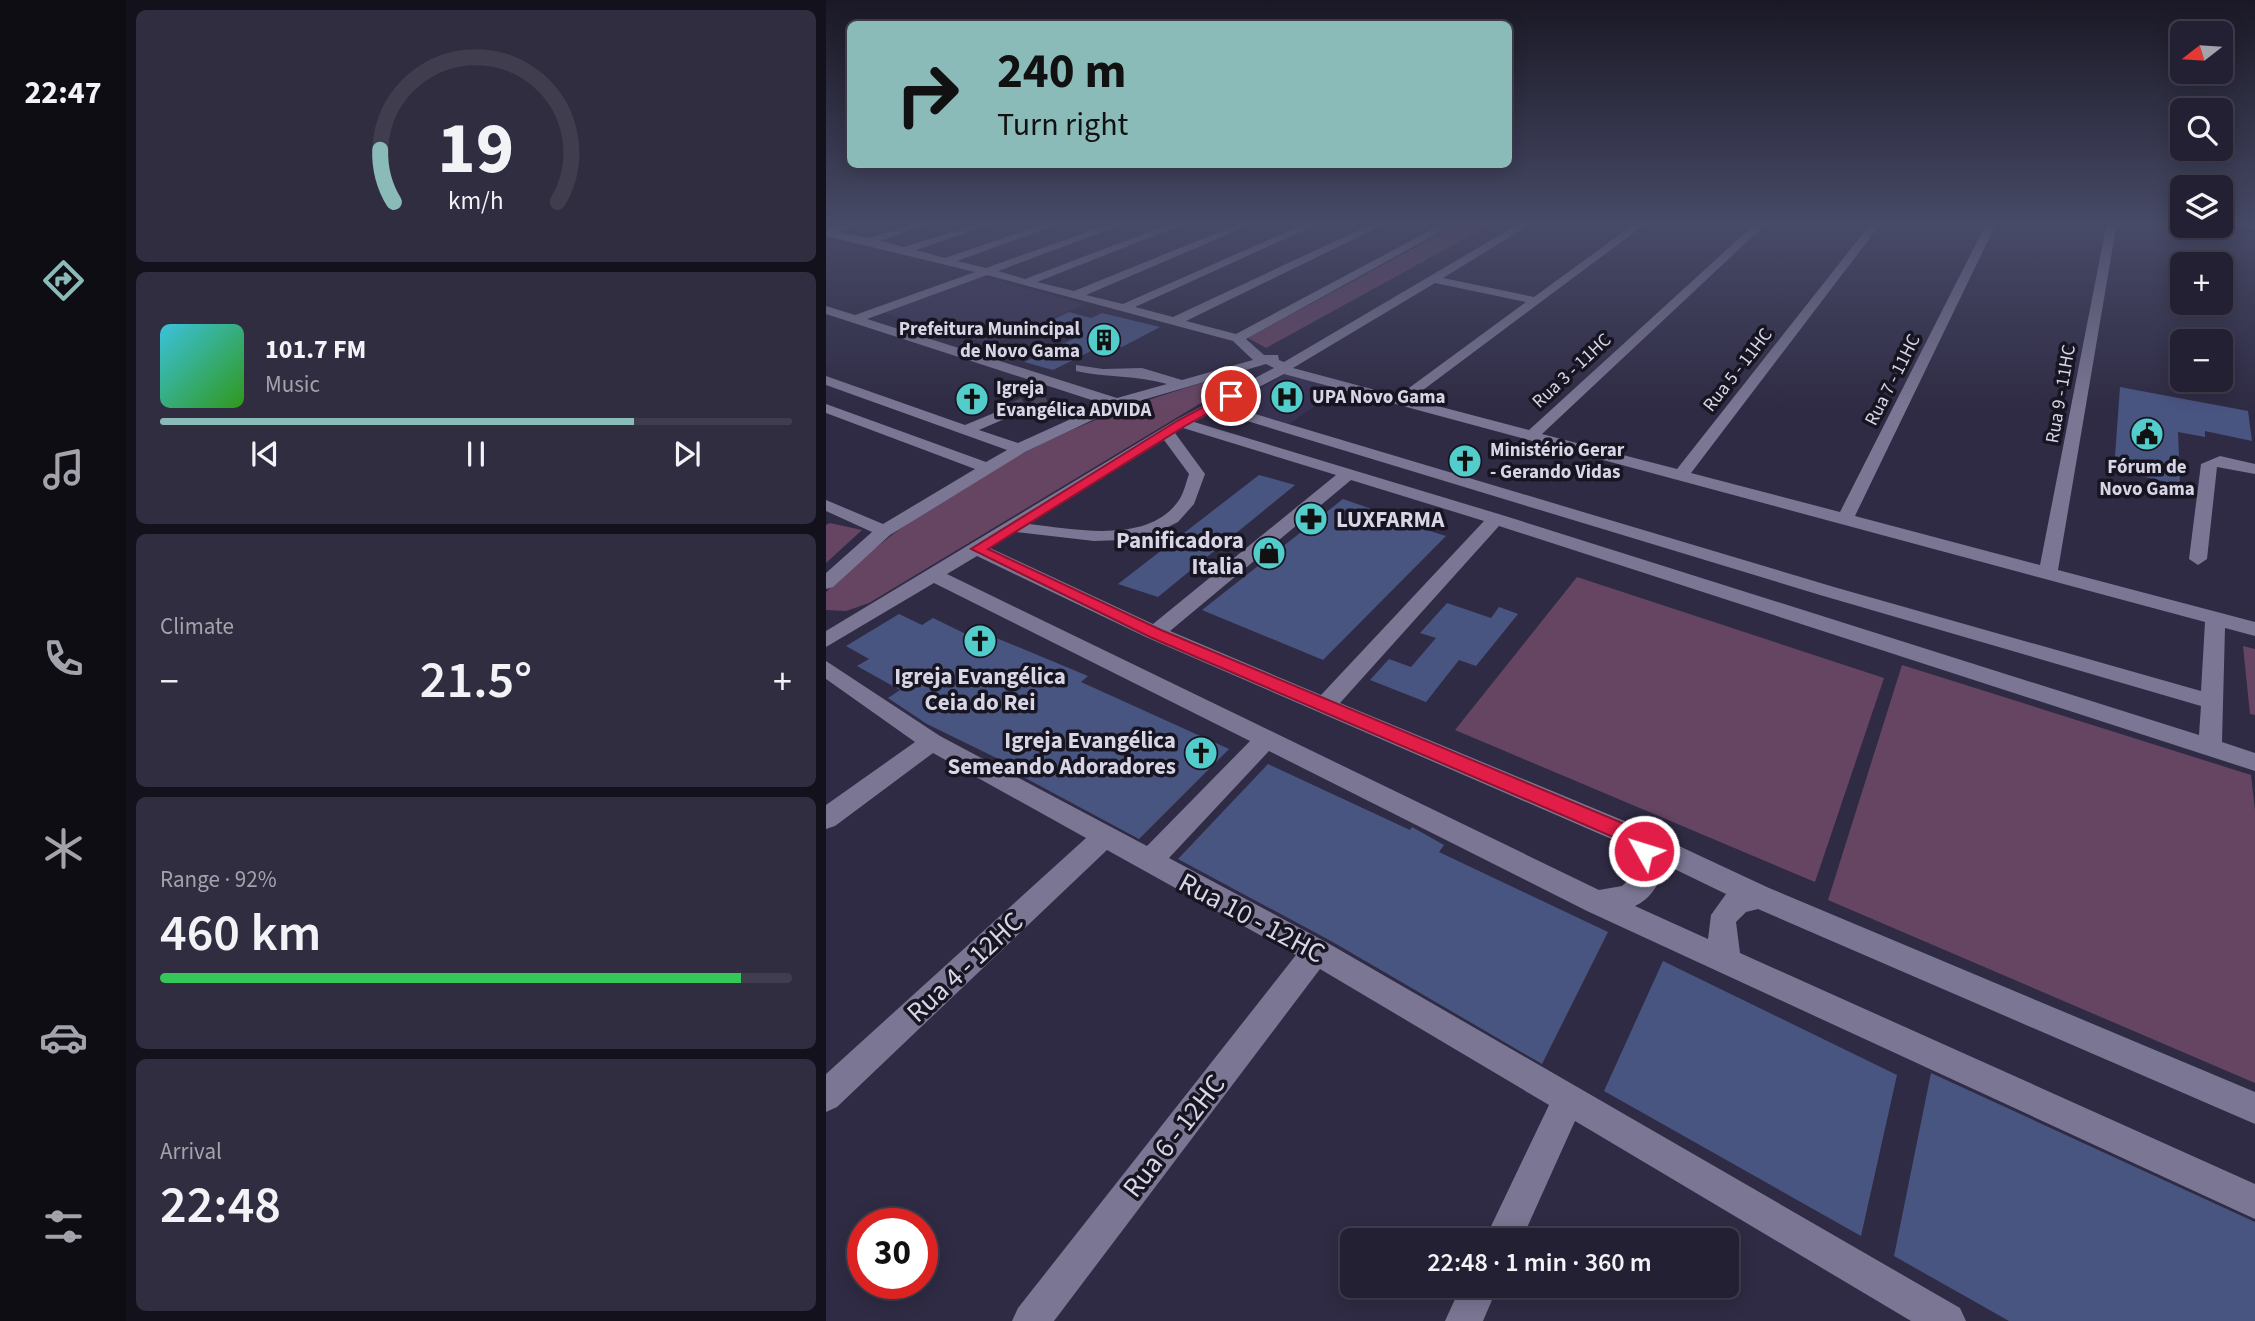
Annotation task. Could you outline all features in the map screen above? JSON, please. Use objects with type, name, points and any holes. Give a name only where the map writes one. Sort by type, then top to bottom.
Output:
[{"type":"street","points":[[856,319],[953,284]]},
{"type":"street","points":[[1032,284],[1238,338],[1253,354],[1274,365],[2255,629]]},
{"type":"street","points":[[1074,295],[1102,284]]},
{"type":"street","points":[[1124,308],[1179,284]]},
{"type":"street","points":[[1175,321],[1254,284]]},
{"type":"street","points":[[1238,338],[1339,284]]},
{"type":"street","points":[[826,640],[1274,365],[1424,284]]},
{"type":"street","points":[[1454,284],[1536,302]]},
{"type":"street","points":[[1401,400],[1561,284]]},
{"type":"street","name":"Rua 3 - 11HC","points":[[1531,436],[1696,284]]},
{"type":"street","name":"Rua 5 - 11HC","points":[[1681,475],[1829,284]]},
{"type":"street","name":"Rua 7 - 11HC","points":[[1846,517],[1961,284]]},
{"type":"street","name":"Rua 9 - 11HC","points":[[2048,572],[2101,284]]},
{"type":"street","points":[[826,310],[1116,403]]},
{"type":"street","points":[[826,583],[884,531],[1020,449],[1116,403],[1181,384],[1274,365],[1290,348]]},
{"type":"street","points":[[1081,368],[1103,373],[1142,372],[1181,384]]},
{"type":"street","points":[[826,380],[1020,449]]},
{"type":"street","points":[[1048,394],[1064,386]]},
{"type":"street","points":[[1211,406],[1827,591],[2213,702]]},
{"type":"street","points":[[826,408],[987,468]]},
{"type":"street","points":[[966,430],[1011,411]]},
{"type":"street","points":[[1173,428],[1348,474],[1496,519],[2255,762]]},
{"type":"street","points":[[1013,527],[1077,535],[1119,534],[1159,527],[1181,514],[1195,492],[1197,474],[1173,428]]},
{"type":"street","points":[[2198,559],[2209,464],[2220,461],[2255,469]]},
{"type":"street","points":[[1155,634],[1348,474]]},
{"type":"street","points":[[826,505],[884,531]]},
{"type":"street","points":[[1326,704],[1496,519]]},
{"type":"street","points":[[978,549],[1155,634],[1326,704],[1625,833],[1759,897],[2255,1108]]},
{"type":"street","points":[[1729,594],[1749,580],[1740,565]]},
{"type":"street","points":[[933,575],[1264,741],[1597,902],[2255,1202]]},
{"type":"street","points":[[1811,621],[1803,612],[1806,599],[1817,591],[1827,591]]},
{"type":"street","points":[[2210,748],[2215,618]]},
{"type":"street","name":"Rua 10 - 12HC","points":[[826,668],[932,742],[1316,951],[1928,1316]]},
{"type":"street","points":[[1149,862],[1264,741]]},
{"type":"street","points":[[826,819],[932,742]]},
{"type":"street","points":[[1597,902],[1631,899],[1643,887],[1650,873],[1644,851],[1625,833]]},
{"type":"street","name":"Rua 4 - 12HC","points":[[826,1096],[1104,837]]},
{"type":"street","points":[[1729,961],[1721,946],[1720,929],[1726,915],[1736,902],[1759,897]]},
{"type":"street","name":"Rua 6 - 12HC","points":[[1031,1321],[1316,951]]},
{"type":"street","points":[[1508,1228],[1568,1101]]},
{"type":"street","points":[[1464,1321],[1475,1298]]},
{"type":"shaded area","points":[[958,284],[1008,284],[1085,304],[991,345],[881,312]]},
{"type":"shaded area","points":[[1348,284],[1383,284],[1266,348],[1248,338]]},
{"type":"shaded area","points":[[1242,372],[1255,378],[1201,403],[869,603],[846,611],[826,610],[826,592],[870,552],[967,484],[1073,429],[1128,407]]},
{"type":"shaded area","name":"UPA Novo Gama","points":[[1286,373],[1341,388],[1289,424],[1231,407]]},
{"type":"shaded area","points":[[830,523],[862,530],[826,563],[826,525]]},
{"type":"shaded area","points":[[1577,577],[1884,678],[1815,882],[1455,730]]},
{"type":"shaded area","points":[[2243,646],[2255,649],[2255,715],[2250,714]]},
{"type":"shaded area","points":[[1902,665],[2251,775],[2255,810],[2255,1083],[1828,900]]},
{"type":"building","name":"Prefeitura Munincipal de Novo Gama","points":[[1069,312],[1091,318],[1102,313],[1160,327],[1122,347],[1107,343],[1053,370],[1024,362],[1079,336],[1039,326]]},
{"type":"building","name":"Fórum de Novo Gama","points":[[2120,387],[2248,411],[2252,441],[2205,431],[2205,437],[2178,432],[2180,485],[2114,470]]},
{"type":"building","points":[[1259,475],[1295,485],[1158,597],[1118,584]]},
{"type":"building","points":[[1343,499],[1383,513],[1380,515],[1446,536],[1323,660],[1202,610]]},
{"type":"building","points":[[1447,603],[1491,618],[1499,607],[1518,614],[1476,666],[1459,660],[1426,702],[1370,680],[1389,659],[1411,667],[1436,638],[1420,633]]},
{"type":"building","points":[[899,614],[922,625],[933,618],[974,638],[982,632],[1088,676],[1081,682],[1229,749],[1139,839],[1016,773],[1021,770],[927,724],[888,698],[900,690],[857,666],[869,659],[846,646]]},
{"type":"building","points":[[1268,764],[1410,830],[1412,827],[1444,845],[1439,852],[1608,932],[1542,1064],[1331,941],[1178,859]]},
{"type":"building","points":[[1663,961],[1897,1075],[1861,1236],[1604,1091]]},
{"type":"building","points":[[1931,1073],[2255,1222],[2255,1321],[2009,1321],[1894,1256]]},
{"type":"tunnel","points":[[1011,411],[1048,394]]},
{"type":"place","name":"Prefeitura Munincipal de Novo Gama","points":[[1104,340]]},
{"type":"place","name":"UPA Novo Gama","points":[[1287,397]]},
{"type":"place","name":"Igreja Evangélica ADVIDA","points":[[972,399]]},
{"type":"place","name":"Fórum de Novo Gama","points":[[2147,434]]},
{"type":"place","name":"Ministério Gerar - Gerando Vidas","points":[[1465,461]]},
{"type":"place","name":"LUXFARMA","points":[[1311,519]]},
{"type":"place","name":"Panificadora Italia","points":[[1269,553]]},
{"type":"place","name":"Igreja Evangélica Ceia do Rei","points":[[980,641]]},
{"type":"place","name":"Igreja Evangélica Semeando Adoradores","points":[[1201,753]]},
{"type":"route","points":[[1231,396],[1181,423],[978,549],[1155,634],[1326,704],[1625,833],[1644,851]]}]
